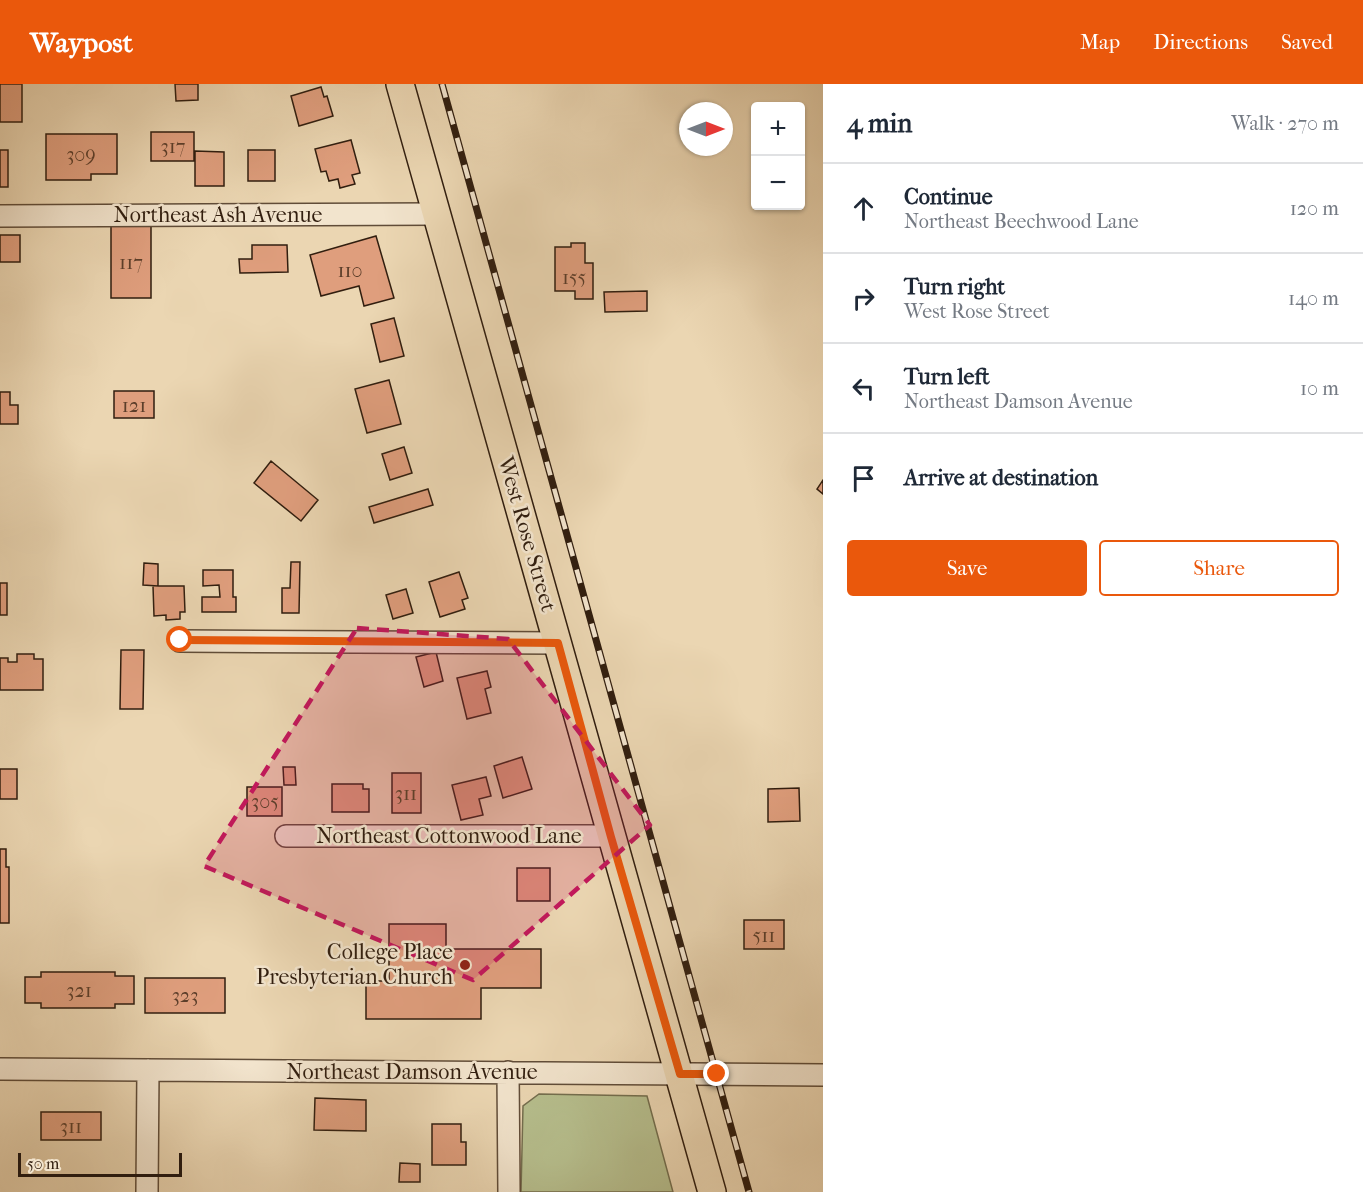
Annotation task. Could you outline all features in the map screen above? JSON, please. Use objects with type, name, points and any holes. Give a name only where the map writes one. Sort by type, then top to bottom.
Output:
[{"type":"main road","name":"West Rose Street","points":[[400,84],[712,1192]]},
{"type":"street","name":"Northeast Ash Avenue","points":[[0,216],[436,214]]},
{"type":"street","points":[[180,640],[558,643]]},
{"type":"street","name":"Northeast Cottonwood Lane","points":[[286,836],[611,837]]},
{"type":"street","name":"Northeast Damson Avenue","points":[[0,1069],[823,1075]]},
{"type":"street","points":[[147,1192],[148,1070]]},
{"type":"street","points":[[508,1072],[509,1192]]},
{"type":"highlighted area","points":[[357,628],[508,639],[650,825],[473,980],[204,866]]},
{"type":"green space","points":[[539,1094],[647,1096],[673,1192],[521,1192],[523,1106]]},
{"type":"building","points":[[0,84],[22,84],[22,122],[0,122]]},
{"type":"building","points":[[175,84],[198,84],[198,100],[176,101]]},
{"type":"building","points":[[321,87],[324,97],[327,96],[333,116],[299,126],[291,96]]},
{"type":"building","points":[[151,132],[194,132],[194,161],[151,161]]},
{"type":"building","points":[[46,134],[117,134],[117,174],[91,174],[91,180],[46,180]]},
{"type":"building","points":[[351,140],[360,173],[352,175],[355,184],[340,188],[338,179],[329,181],[326,171],[321,172],[315,149]]},
{"type":"building","points":[[0,150],[8,150],[8,187],[0,187]]},
{"type":"building","points":[[248,150],[275,150],[275,181],[248,181]]},
{"type":"building","points":[[195,151],[224,152],[224,186],[195,186]]},
{"type":"building","points":[[111,225],[151,225],[151,298],[111,298]]},
{"type":"building","points":[[0,235],[20,235],[20,262],[0,262]]},
{"type":"building","points":[[376,236],[394,298],[364,306],[359,286],[321,296],[310,255]]},
{"type":"building","points":[[571,243],[585,243],[585,263],[593,263],[593,299],[575,299],[575,291],[555,291],[555,247],[571,247]]},
{"type":"building","points":[[252,245],[287,245],[288,272],[240,273],[239,259],[252,259]]},
{"type":"building","points":[[647,291],[647,311],[605,312],[604,292]]},
{"type":"building","points":[[394,318],[404,356],[380,362],[371,324]]},
{"type":"building","points":[[389,380],[401,424],[367,433],[355,389]]},
{"type":"building","points":[[114,391],[154,391],[154,418],[114,418]]},
{"type":"building","points":[[0,392],[10,392],[10,405],[18,405],[18,424],[0,424]]},
{"type":"building","points":[[404,447],[412,473],[390,480],[382,454]]},
{"type":"building","points":[[271,461],[318,500],[301,521],[254,483]]},
{"type":"building","points":[[823,480],[823,494],[817,489]]},
{"type":"building","points":[[428,489],[433,505],[374,523],[369,507]]},
{"type":"building","points":[[291,562],[300,562],[299,613],[282,613],[282,588],[290,588]]},
{"type":"building","points":[[144,563],[158,564],[158,586],[143,585]]},
{"type":"building","points":[[203,570],[233,570],[233,597],[236,597],[236,612],[202,612],[202,597],[220,597],[219,585],[203,586]]},
{"type":"building","points":[[459,572],[468,598],[462,600],[465,609],[440,617],[429,582]]},
{"type":"building","points":[[0,583],[7,583],[7,615],[0,615]]},
{"type":"building","points":[[153,586],[184,586],[185,612],[180,612],[180,619],[166,620],[166,615],[154,616]]},
{"type":"building","points":[[406,589],[413,613],[393,619],[386,595]]},
{"type":"building","points":[[121,650],[144,650],[143,709],[120,709]]},
{"type":"building","points":[[436,652],[443,681],[424,687],[416,657]]},
{"type":"building","points":[[17,654],[34,654],[34,659],[43,659],[43,690],[0,690],[0,658],[8,658],[8,662],[17,662]]},
{"type":"building","points":[[487,671],[491,687],[485,689],[491,713],[467,719],[457,678]]},
{"type":"building","points":[[522,757],[532,789],[503,798],[494,766]]},
{"type":"building","points":[[283,767],[295,767],[296,785],[284,785]]},
{"type":"building","points":[[0,769],[17,769],[17,799],[0,799]]},
{"type":"building","points":[[392,773],[421,773],[421,813],[392,813]]},
{"type":"building","points":[[486,777],[491,796],[479,799],[483,815],[461,820],[452,785]]},
{"type":"building","points":[[332,784],[363,784],[363,789],[369,789],[369,812],[332,812]]},
{"type":"building","points":[[247,787],[282,787],[282,816],[247,816]]},
{"type":"building","points":[[799,788],[800,821],[768,822],[768,789]]},
{"type":"building","points":[[0,849],[6,849],[6,867],[9,867],[9,923],[0,923]]},
{"type":"building","points":[[517,868],[550,868],[550,901],[517,901]]},
{"type":"building","points":[[744,920],[784,920],[784,949],[744,949]]},
{"type":"building","name":"College Place Presbyterian Church","points":[[389,924],[446,924],[446,949],[541,949],[541,988],[481,988],[481,1019],[366,1019],[366,981],[389,981]]},
{"type":"building","points":[[41,972],[115,972],[115,976],[134,976],[134,1004],[115,1004],[115,1008],[41,1008],[41,1003],[25,1003],[25,977],[41,977]]},
{"type":"building","points":[[145,978],[225,978],[225,1013],[145,1013]]},
{"type":"building","points":[[315,1098],[366,1100],[366,1131],[314,1130]]},
{"type":"building","points":[[41,1112],[101,1112],[101,1140],[41,1140]]},
{"type":"building","points":[[432,1124],[461,1124],[461,1142],[466,1142],[466,1165],[432,1165]]},
{"type":"building","points":[[400,1163],[420,1164],[420,1182],[399,1182]]},
{"type":"railway","points":[[442,84],[749,1192]]},
{"type":"place","name":"College Place Presbyterian Church","points":[[465,965]]},
{"type":"route","points":[[180,640],[558,643],[611,837],[680,1074],[717,1074]]}]
